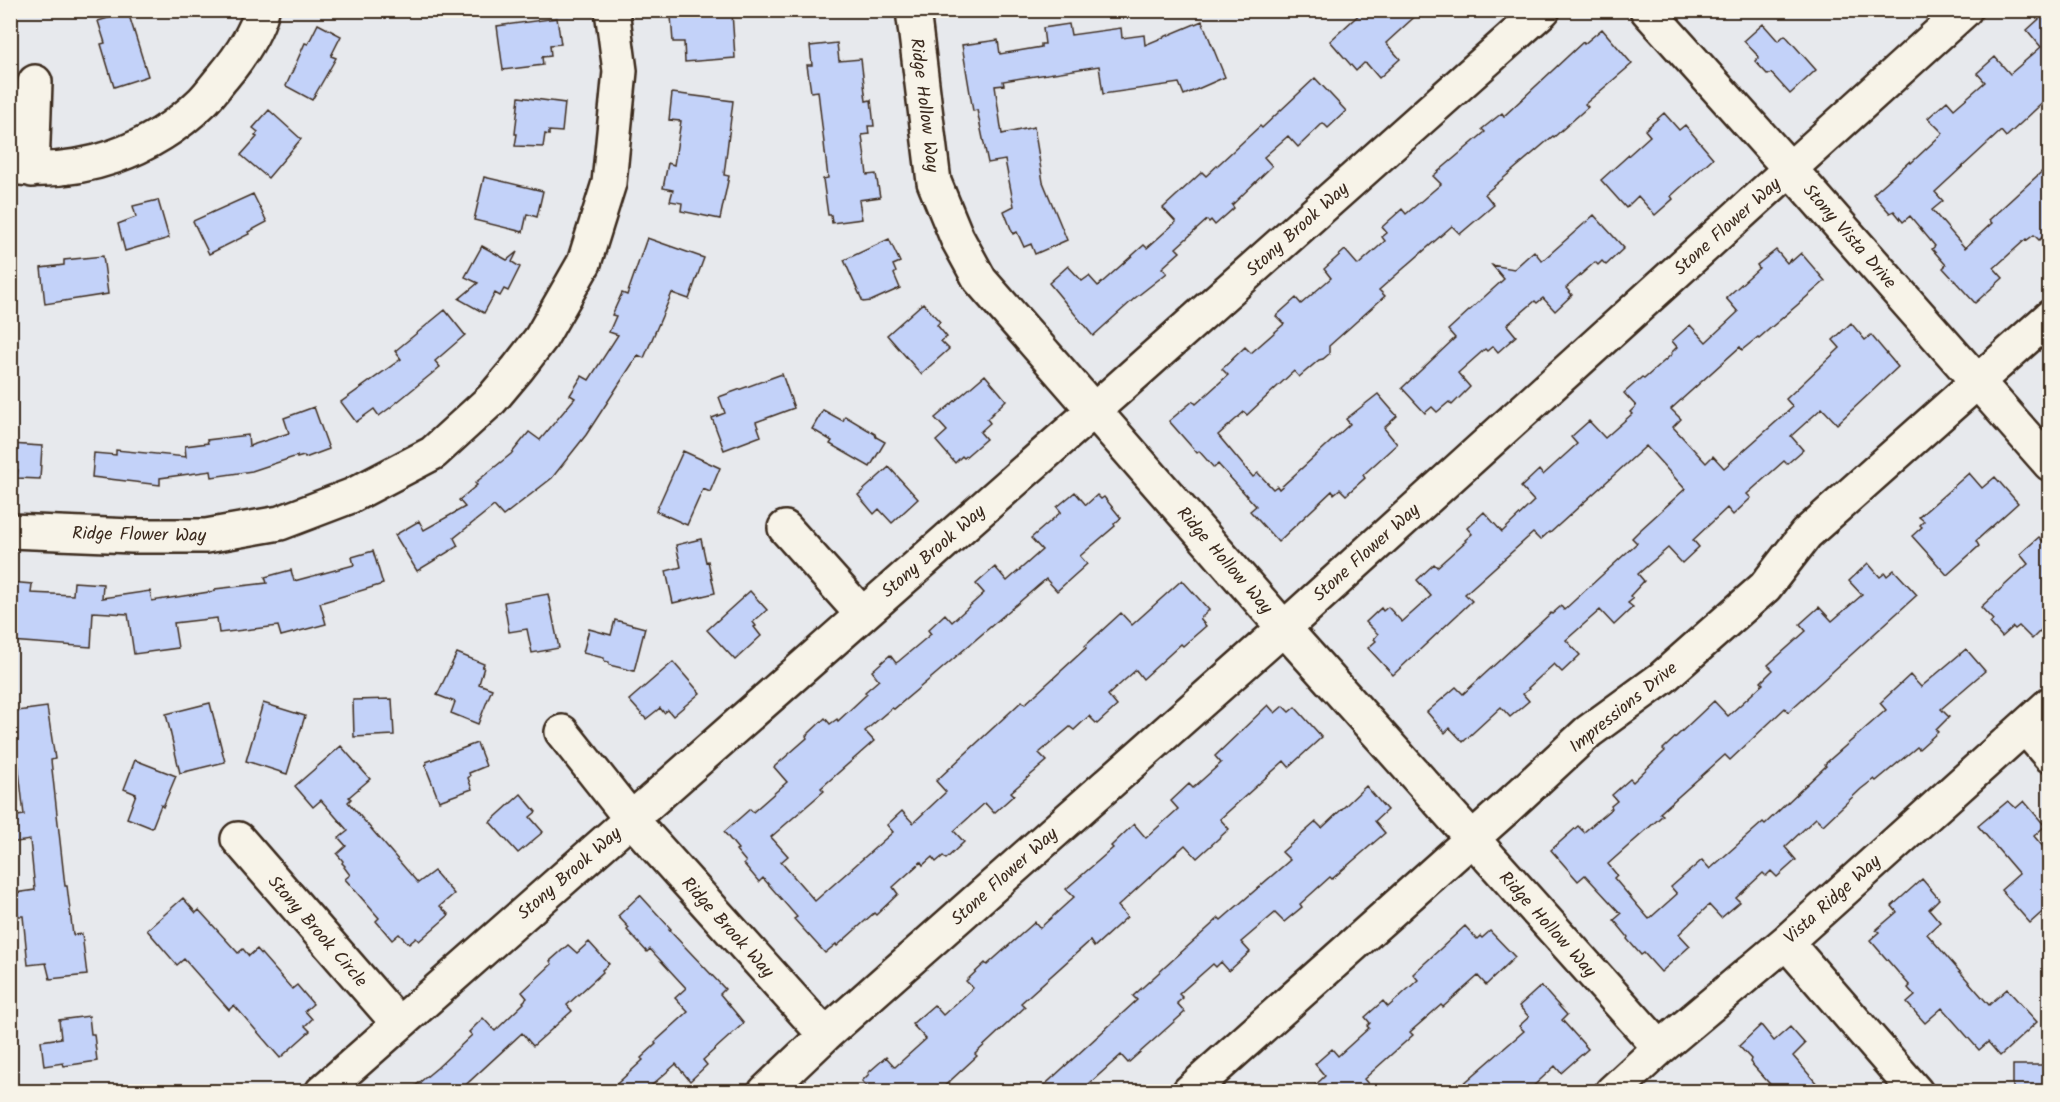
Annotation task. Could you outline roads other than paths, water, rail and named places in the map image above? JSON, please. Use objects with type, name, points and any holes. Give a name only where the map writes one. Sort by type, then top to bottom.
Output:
[{"type":"street","points":[[35,82],[21,169],[78,167],[124,154],[169,129],[203,101],[238,59],[262,10]]},
{"type":"street","name":"Ridge Flower Way","points":[[10,531],[132,536],[206,536],[280,523],[351,496],[433,453],[492,399],[518,368],[541,338],[584,263],[609,183],[620,71],[612,10]]},
{"type":"street","name":"Ridge Hollow Way","points":[[913,10],[934,182],[957,238],[980,280],[1284,628],[1660,1048]]},
{"type":"street","name":"Stony Brook Way","points":[[322,1092],[1543,10]]},
{"type":"street","name":"Stony Vista Drive","points":[[1647,10],[1978,381],[2049,464]]},
{"type":"street","name":"Stone Flower Way","points":[[765,1092],[825,1035],[1284,628],[1965,10]]},
{"type":"street","name":"Impressions Drive","points":[[1189,1092],[1588,732],[1662,678],[1765,587],[1806,534],[2049,316]]},
{"type":"street","points":[[785,528],[862,614]]},
{"type":"street","name":"Vista Ridge Way","points":[[1612,1092],[1785,942],[2049,704]]},
{"type":"street","points":[[2025,727],[2049,756]]},
{"type":"street","name":"Ridge Brook Way","points":[[562,732],[631,819],[825,1035]]},
{"type":"street","name":"Stony Brook Circle","points":[[238,839],[398,1023]]},
{"type":"street","points":[[1785,942],[1916,1092]]}]
